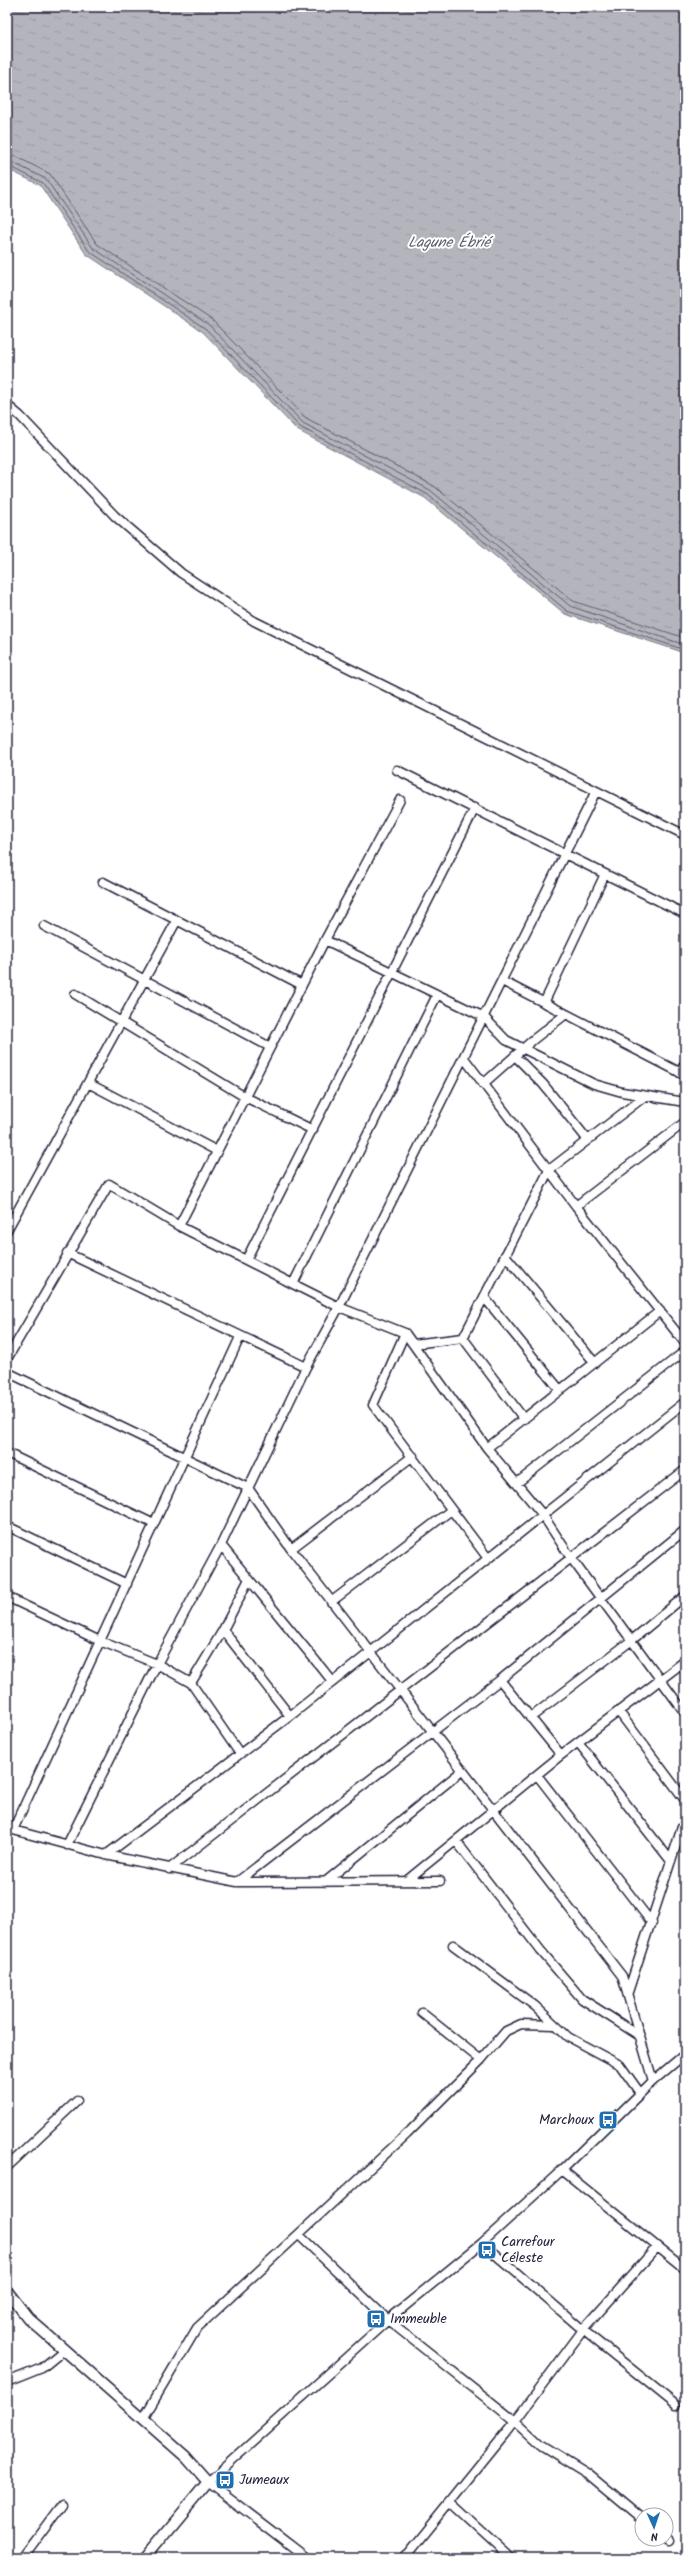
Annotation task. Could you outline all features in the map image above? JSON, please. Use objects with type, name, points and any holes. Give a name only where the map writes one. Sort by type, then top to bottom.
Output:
[{"type":"street","points":[[7,405],[20,416],[115,516],[181,573],[254,620],[685,835]]},
{"type":"street","points":[[397,770],[685,914]]},
{"type":"street","points":[[67,1845],[157,1664],[221,1545],[306,1367],[339,1306],[464,1058],[596,791]]},
{"type":"street","points":[[179,1226],[325,940],[400,800]]},
{"type":"street","points":[[246,1260],[393,973],[475,808]]},
{"type":"street","points":[[544,1003],[605,874]]},
{"type":"street","points":[[103,882],[302,985]]},
{"type":"street","points":[[7,1230],[177,920]]},
{"type":"street","points":[[44,926],[270,1047]]},
{"type":"street","points":[[325,940],[484,1017],[506,1040],[523,1050],[594,1084],[645,1096],[685,1102]]},
{"type":"street","points":[[502,981],[683,1074],[685,1063]]},
{"type":"street","points":[[75,994],[244,1097],[313,1130]]},
{"type":"street","points":[[293,1284],[437,995]]},
{"type":"street","points":[[484,1084],[566,1014]]},
{"type":"street","points":[[515,1056],[543,1084],[587,1139]]},
{"type":"street","points":[[464,1058],[576,1206],[685,1343]]},
{"type":"street","points":[[88,1083],[217,1151]]},
{"type":"street","points":[[463,1338],[549,1170],[587,1139],[645,1096]]},
{"type":"street","points":[[576,1206],[685,1122]]},
{"type":"street","points":[[7,1359],[108,1184],[179,1226],[293,1284],[339,1306],[405,1333],[487,1448],[542,1514],[571,1558],[685,1713]]},
{"type":"street","points":[[67,1253],[240,1337],[306,1367]]},
{"type":"street","points":[[505,1255],[595,1363]]},
{"type":"street","points":[[484,1297],[560,1390]]},
{"type":"street","points":[[487,1448],[660,1312]]},
{"type":"street","points":[[405,1333],[373,1405],[413,1456],[450,1511],[487,1557]]},
{"type":"street","points":[[240,1337],[13,1830],[106,1855],[237,1882],[440,1881]]},
{"type":"street","points":[[413,1344],[463,1338]]},
{"type":"street","points":[[463,1338],[524,1419]]},
{"type":"street","points":[[516,1483],[685,1350]]},
{"type":"street","points":[[7,1372],[248,1488],[290,1550],[369,1652],[433,1731],[622,1976],[628,1992],[653,2081]]},
{"type":"street","points":[[106,1855],[290,1716],[487,1557],[685,1402]]},
{"type":"street","points":[[7,1453],[154,1524]]},
{"type":"street","points":[[290,1550],[413,1456]]},
{"type":"street","points":[[170,1869],[685,1470]]},
{"type":"street","points":[[331,1602],[450,1511]]},
{"type":"street","points":[[7,1526],[126,1584]]},
{"type":"street","points":[[237,1882],[500,1680],[602,1599],[685,1530]]},
{"type":"street","points":[[221,1545],[333,1682]]},
{"type":"street","points":[[191,1683],[223,1630],[249,1579]]},
{"type":"street","points":[[530,1718],[632,1640],[685,1596]]},
{"type":"street","points":[[7,1597],[100,1641],[157,1664],[191,1683],[240,1754]]},
{"type":"street","points":[[223,1630],[290,1716]]},
{"type":"street","points":[[406,1881],[561,1755],[661,1681],[685,1661]]},
{"type":"street","points":[[500,1680],[561,1755]]},
{"type":"street","points":[[619,1712],[685,1800]]},
{"type":"street","points":[[578,1742],[671,1861]]},
{"type":"street","points":[[325,1882],[463,1770]]},
{"type":"street","points":[[537,1775],[652,1923]]},
{"type":"street","points":[[628,1992],[652,1923],[682,1827],[685,1825]]},
{"type":"street","points":[[456,1841],[541,1951],[582,1999],[640,2036]]},
{"type":"street","points":[[454,1945],[535,2006],[568,2037],[620,2065],[640,2093]]},
{"type":"street","points":[[422,2013],[481,2060]]},
{"type":"street","points":[[143,2420],[197,2328],[407,2134],[481,2060],[506,2031],[521,2024],[555,2025]]},
{"type":"street","points":[[145,2558],[208,2482],[388,2320],[482,2243],[562,2170],[640,2093],[685,2054]]},
{"type":"street","points":[[7,2167],[77,2101]]},
{"type":"street","points":[[562,2170],[685,2269]]},
{"type":"street","points":[[299,2235],[388,2320],[515,2421],[541,2446],[588,2474],[634,2512]]},
{"type":"street","points":[[482,2243],[583,2330],[676,2405]]},
{"type":"street","points":[[404,2558],[450,2504],[515,2421],[583,2330],[657,2247]]},
{"type":"street","points":[[7,2291],[28,2318],[186,2457],[208,2482],[306,2558]]},
{"type":"street","points":[[7,2382],[42,2368],[64,2350]]},
{"type":"street","points":[[22,2558],[62,2504]]},
{"type":"street","points":[[450,2504],[510,2558]]},
{"type":"water","name":"Lagune Ébrié","points":[[7,7],[685,7],[685,655],[676,650],[565,614],[425,498],[297,430],[203,332],[86,254],[40,185],[7,169]]},
{"type":"place","name":"Marchoux","points":[[608,2120]]},
{"type":"place","name":"Carrefour Céleste","points":[[487,2250]]},
{"type":"place","name":"Immeuble","points":[[376,2319]]},
{"type":"place","name":"Jumeaux","points":[[225,2480]]}]
